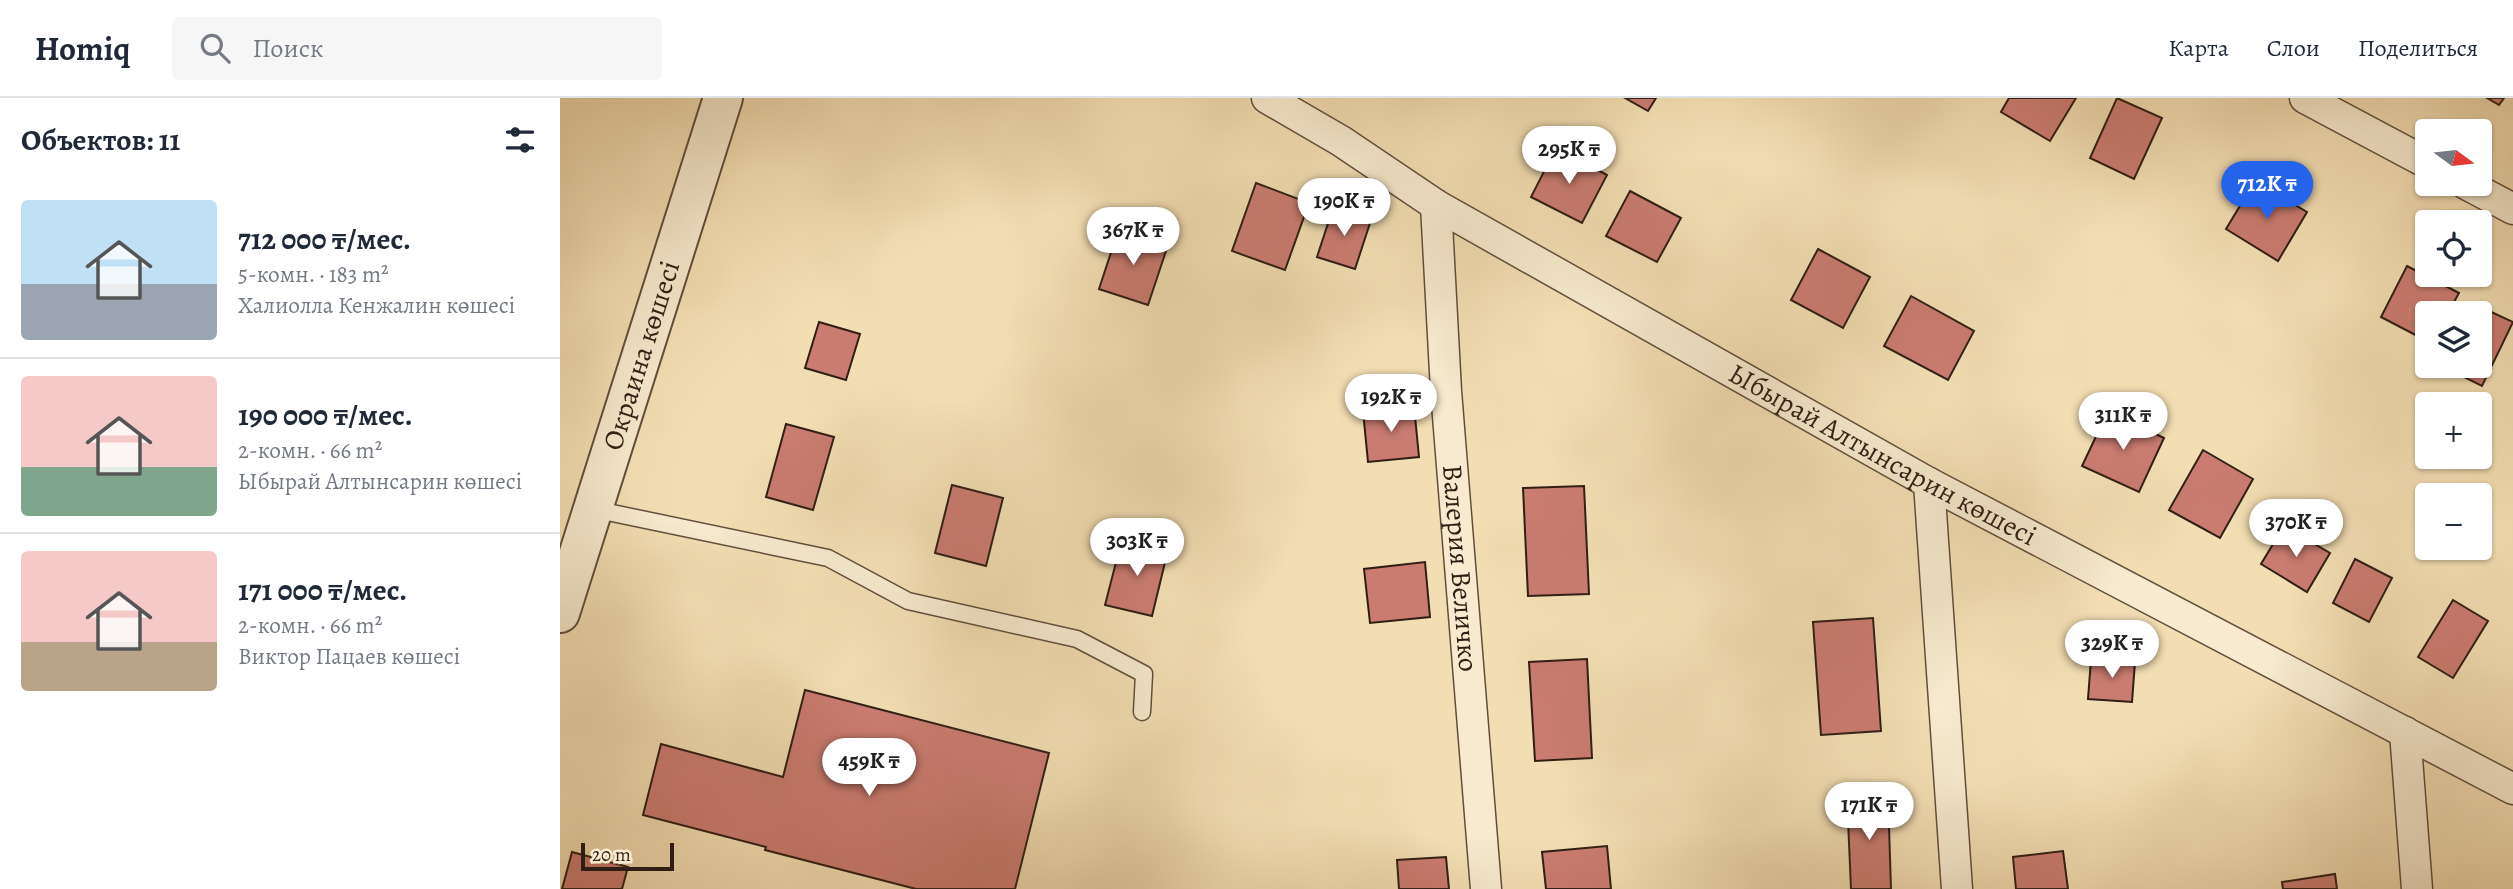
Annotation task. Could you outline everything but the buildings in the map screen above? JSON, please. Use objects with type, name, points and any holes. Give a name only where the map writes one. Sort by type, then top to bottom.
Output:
[{"type":"street","name":"Окраина көшесі","points":[[560,613],[723,98]]},
{"type":"street","name":"Ыбырай Алтынсарин көшесі","points":[[1266,98],[1341,141],[1436,205],[1929,484],[2513,789]]},
{"type":"street","points":[[2305,98],[2415,157]]},
{"type":"street","points":[[2489,196],[2513,209]]},
{"type":"street","name":"Валерия Величко","points":[[1436,205],[1446,391],[1486,889]]},
{"type":"street","points":[[1929,484],[1957,889]]},
{"type":"street","points":[[2405,732],[2417,889]]},
{"type":"lane","points":[[593,509],[828,558],[908,601],[1077,639],[1144,674],[1142,712]]}]
